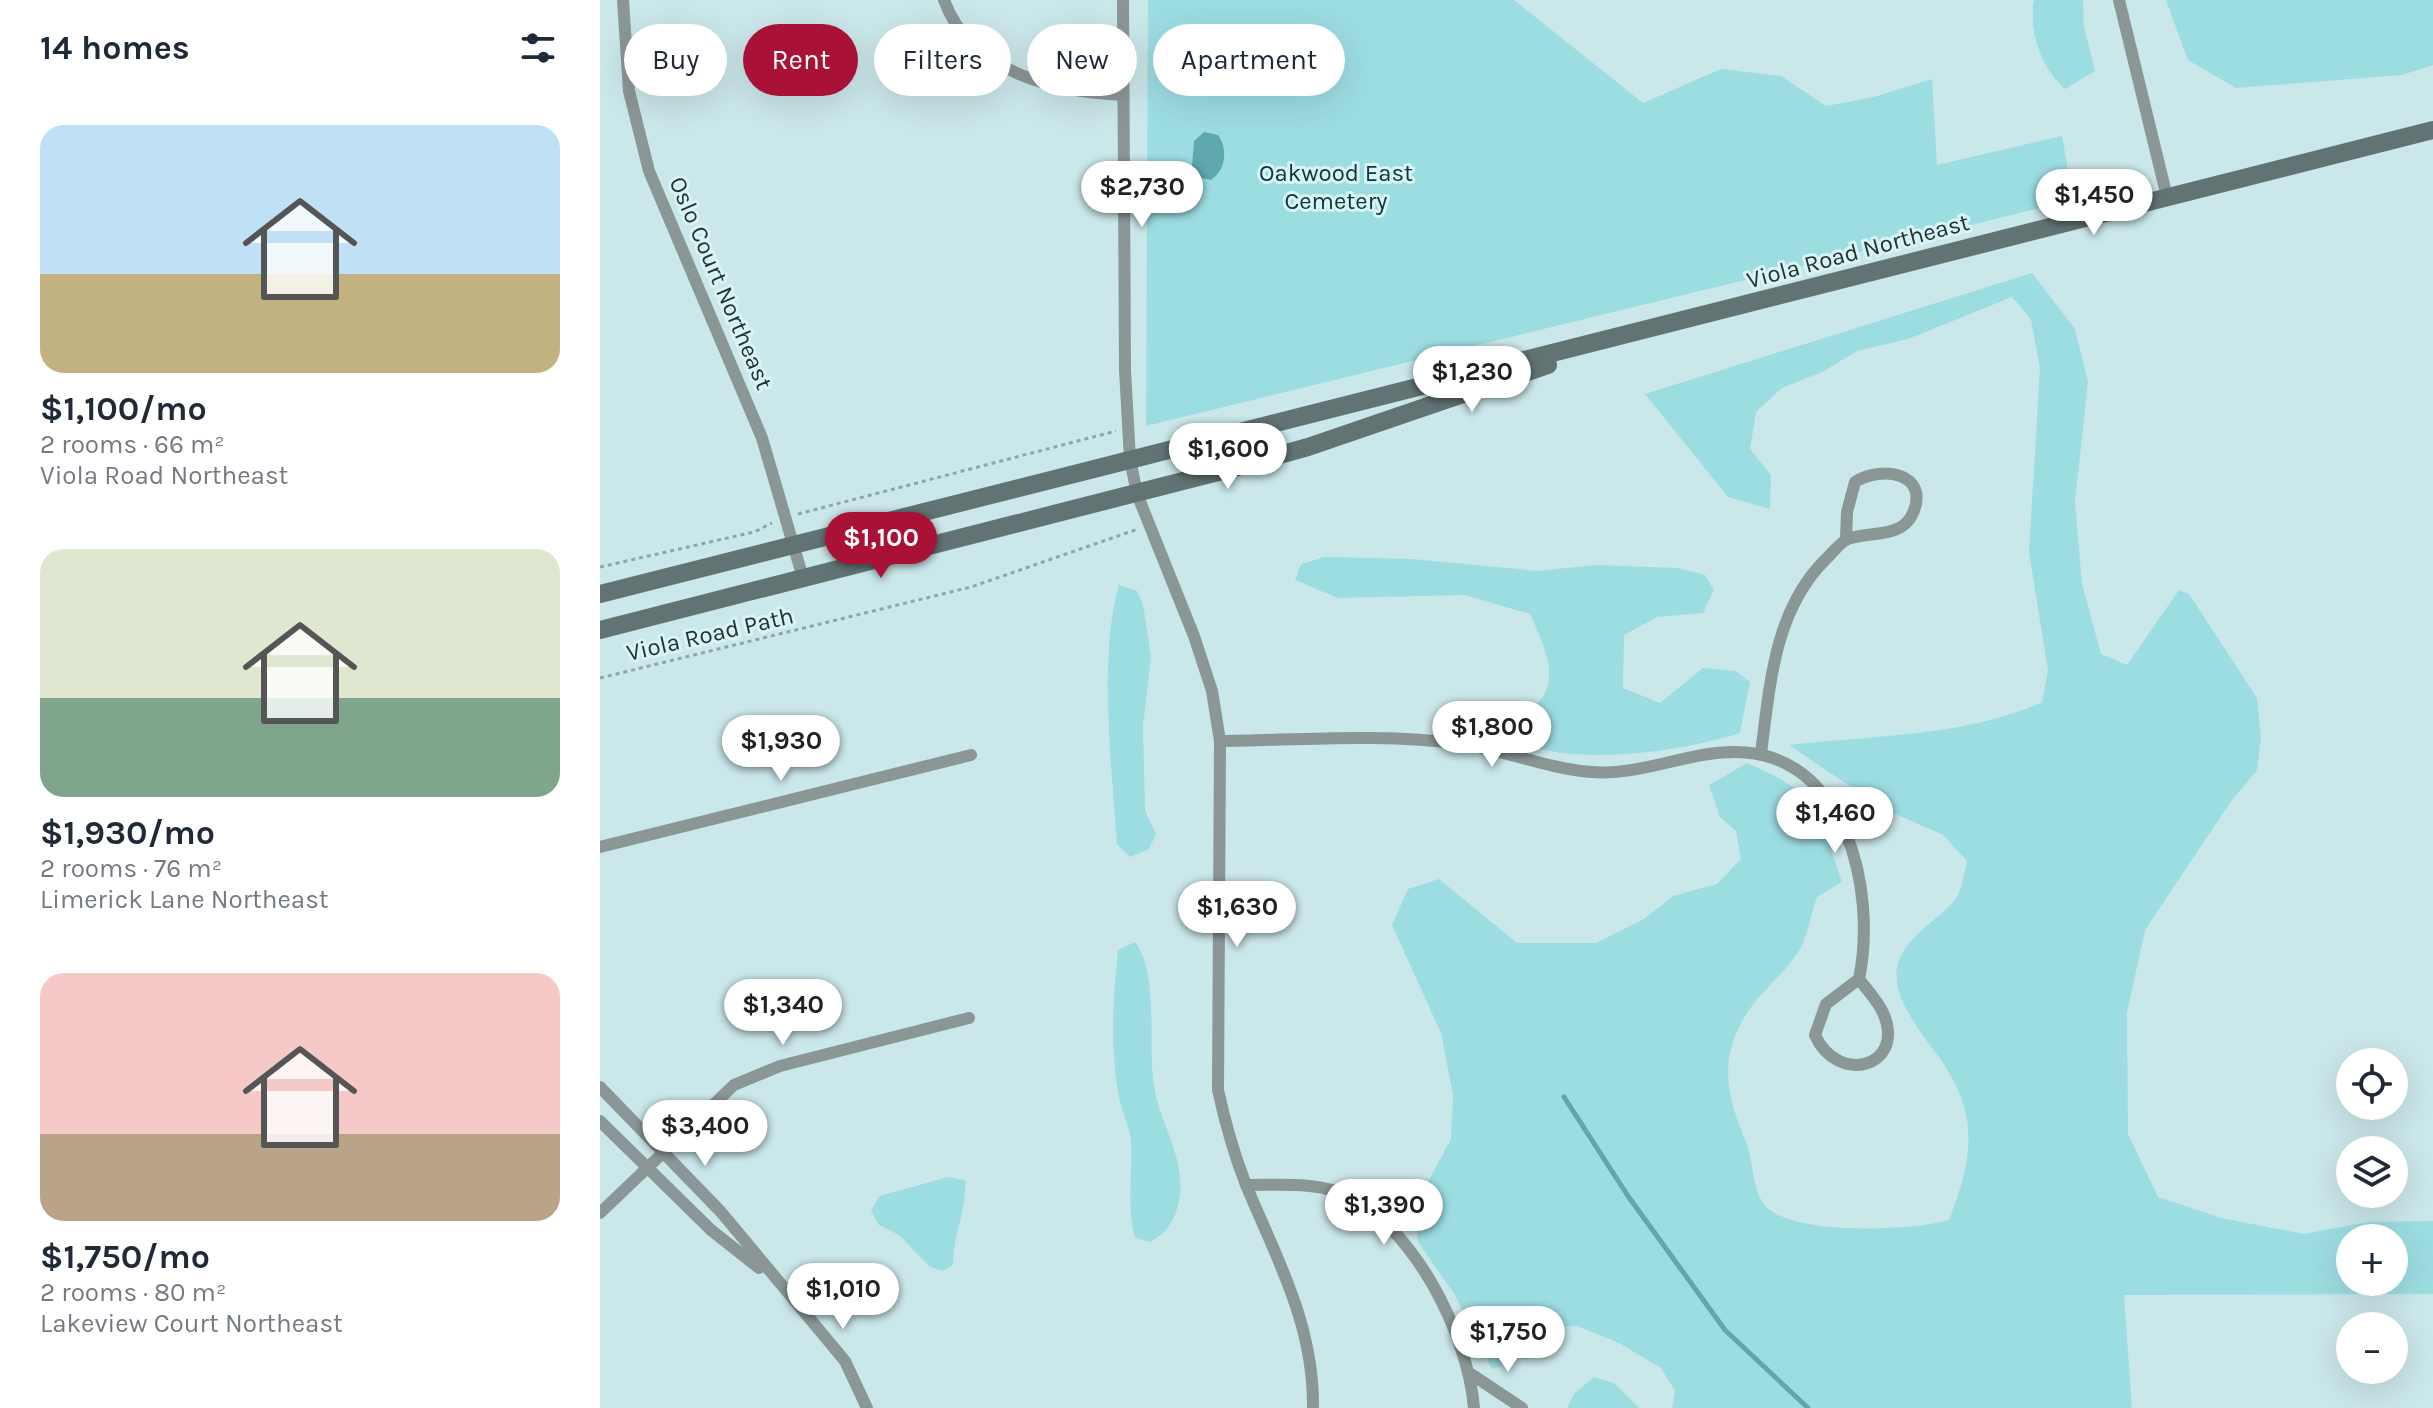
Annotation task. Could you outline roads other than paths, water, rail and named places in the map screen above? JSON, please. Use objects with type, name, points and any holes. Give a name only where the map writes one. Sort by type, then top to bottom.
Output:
[{"type":"main road","name":"Viola Road Northeast","points":[[600,594],[2433,130]]},
{"type":"main road","name":"Viola Road Northeast","points":[[600,630],[1137,494],[1308,447],[1622,337]]},
{"type":"street","name":"Oslo Court Northeast","points":[[623,0],[629,91],[649,171],[762,438],[803,578]]},
{"type":"street","points":[[944,0],[954,24],[971,44],[1027,76]]},
{"type":"street","points":[[1123,0],[1123,24]]},
{"type":"street","points":[[2119,0],[2167,197]]},
{"type":"street","points":[[1123,96],[1127,428],[1130,459],[1137,494],[1194,636],[1212,691],[1220,741],[1218,1090],[1227,1130],[1247,1185],[1289,1280],[1305,1331],[1313,1372],[1313,1408]]},
{"type":"street","points":[[1761,753],[1782,631],[1796,599],[1821,564],[1846,540],[1890,532],[1905,524],[1913,513],[1915,500],[1913,488],[1905,478],[1891,471],[1878,471],[1855,482],[1847,512],[1846,540]]},
{"type":"street","points":[[1220,741],[1409,739],[1464,744],[1550,767],[1593,772],[1630,772],[1732,752],[1761,753],[1789,766],[1813,784],[1837,811],[1851,847],[1866,922],[1859,979],[1877,1004],[1886,1025],[1885,1050],[1876,1060],[1865,1064],[1833,1060],[1821,1049],[1815,1035],[1826,1004],[1859,979]]},
{"type":"street","points":[[600,847],[971,755]]},
{"type":"street","points":[[600,1213],[662,1150],[734,1085],[755,1075],[969,1018]]},
{"type":"street","points":[[600,1087],[721,1212],[845,1361],[867,1408]]},
{"type":"street","points":[[600,1121],[711,1230],[775,1280]]},
{"type":"street","points":[[1247,1185],[1311,1186],[1338,1192],[1365,1206],[1396,1232],[1433,1289],[1460,1342],[1471,1374],[1474,1408]]},
{"type":"street","points":[[1471,1374],[1522,1408]]},
{"type":"waterway","points":[[1564,1097],[1628,1196],[1725,1330],[1808,1408]]},
{"type":"park label","name":"Oakwood East Cemetery","points":[[1336,187]]}]
